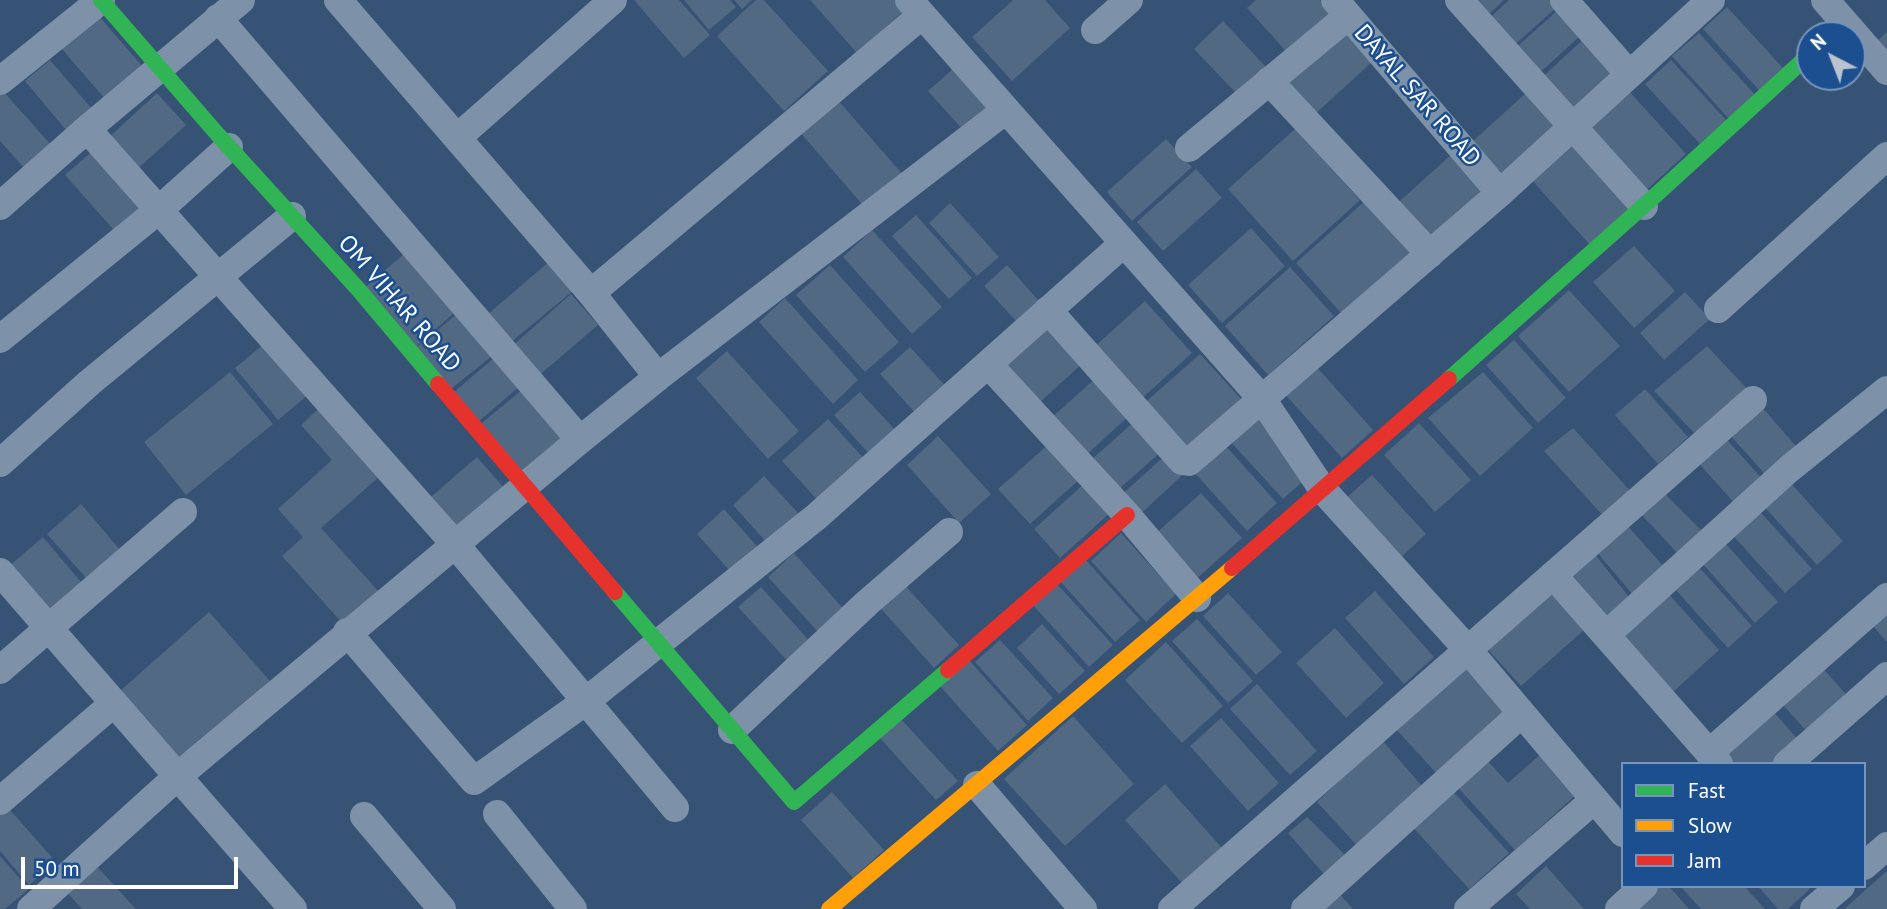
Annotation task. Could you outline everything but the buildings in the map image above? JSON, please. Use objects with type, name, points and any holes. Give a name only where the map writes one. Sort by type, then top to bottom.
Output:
[{"type":"street","name":"OM VIHAR ROAD","points":[[101,0],[358,289],[732,730],[797,802],[1127,515]]},
{"type":"street","points":[[0,81],[101,0]]},
{"type":"street","points":[[0,206],[241,0]]},
{"type":"street","points":[[338,0],[591,293],[658,377]]},
{"type":"street","points":[[457,138],[613,0]]},
{"type":"street","points":[[1094,30],[1129,0]]},
{"type":"street","points":[[1459,0],[1644,206]]},
{"type":"street","points":[[1564,0],[1629,74]]},
{"type":"street","points":[[1048,310],[1182,461],[1189,462],[1500,193],[1570,126],[1711,0]]},
{"type":"street","points":[[1825,0],[1834,21]]},
{"type":"street","points":[[591,293],[915,7],[1262,399],[1323,490],[1469,652],[1621,831]]},
{"type":"street","points":[[1189,149],[1269,81],[1341,8]]},
{"type":"street","name":"DAYAL SAR ROAD","points":[[1341,8],[1500,193]]},
{"type":"street","points":[[218,18],[580,439]]},
{"type":"street","points":[[1866,53],[1887,71]]},
{"type":"street","points":[[829,909],[1323,490],[1644,206],[1796,67]]},
{"type":"street","points":[[1269,81],[1430,254]]},
{"type":"street","points":[[32,909],[178,776],[580,439],[1006,110]]},
{"type":"street","points":[[88,129],[454,543],[675,808]]},
{"type":"street","points":[[0,339],[160,209],[229,147]]},
{"type":"street","points":[[1718,309],[1887,156]]},
{"type":"street","points":[[0,463],[89,383],[292,216]]},
{"type":"street","points":[[347,632],[474,781],[586,701],[816,517],[1124,243]]},
{"type":"street","points":[[988,364],[1127,515],[1197,598]]},
{"type":"street","points":[[1606,635],[1789,469],[1887,390]]},
{"type":"street","points":[[1172,909],[1754,400]]},
{"type":"street","points":[[0,670],[183,512]]},
{"type":"street","points":[[732,730],[867,603],[949,533]]},
{"type":"street","points":[[0,572],[293,909]]},
{"type":"street","points":[[1553,575],[1714,758],[1887,597]]},
{"type":"street","points":[[1789,762],[1887,676]]},
{"type":"street","points":[[0,801],[114,703]]},
{"type":"street","points":[[1305,909],[1521,714]]},
{"type":"street","points":[[977,785],[1083,909]]},
{"type":"street","points":[[1468,909],[1594,800]]},
{"type":"street","points":[[497,814],[573,909]]},
{"type":"street","points":[[364,816],[442,909]]},
{"type":"street","points":[[1866,864],[1887,846]]},
{"type":"street","points":[[1619,909],[1642,888]]},
{"type":"traffic: fast","points":[[101,0],[219,136],[358,289],[438,384]]},
{"type":"traffic: fast","points":[[1449,379],[1796,67]]},
{"type":"traffic: fast","points":[[615,592],[794,802],[948,670]]},
{"type":"traffic: slow","points":[[829,909],[1232,568]]},
{"type":"traffic: jam","points":[[1232,568],[1449,379]]},
{"type":"traffic: jam","points":[[438,384],[615,592]]},
{"type":"traffic: jam","points":[[948,670],[1127,515]]}]
